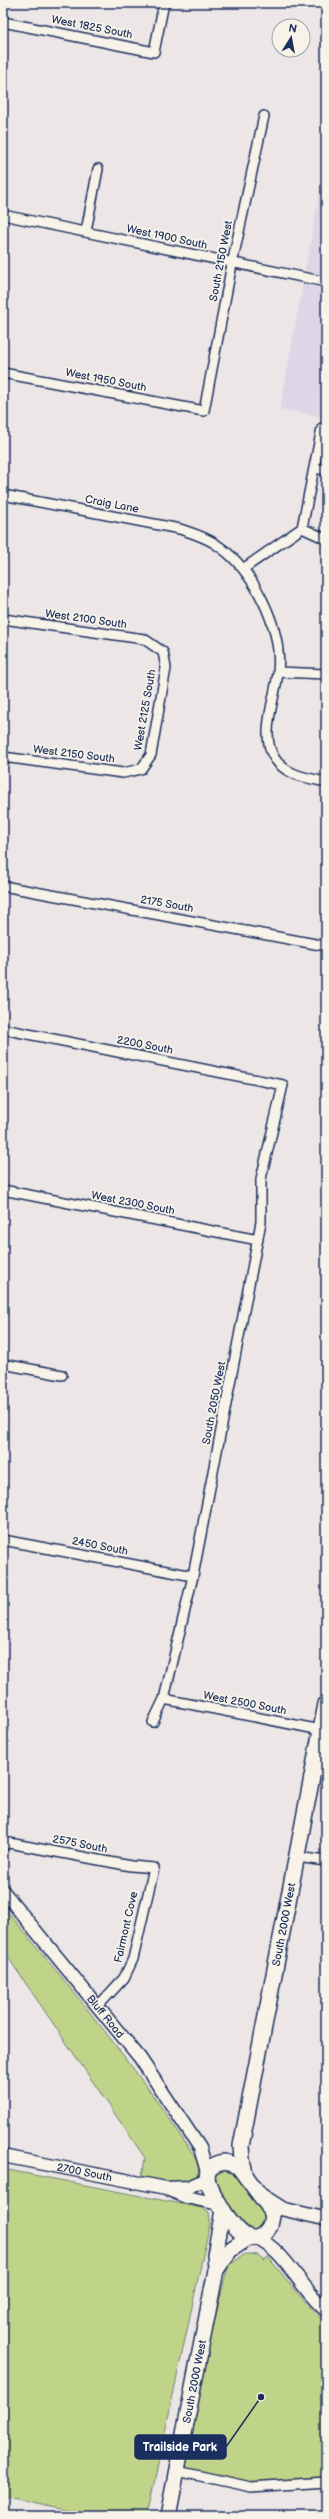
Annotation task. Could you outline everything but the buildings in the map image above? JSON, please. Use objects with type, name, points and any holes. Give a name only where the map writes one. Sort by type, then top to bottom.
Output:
[{"type":"main road","name":"South 2000 West","points":[[246,2177],[242,2160],[241,2146],[326,1704]]},
{"type":"main road","points":[[241,2146],[223,2162],[213,2167],[207,2177],[208,2188],[240,2233],[269,2245],[281,2257],[316,2302],[326,2310]]},
{"type":"main road","points":[[223,2162],[238,2166],[270,2211],[274,2244],[281,2257]]},
{"type":"main road","points":[[258,2193],[275,2205],[301,2214],[326,2219]]},
{"type":"main road","name":"South 2000 West","points":[[168,2516],[216,2270],[216,2251],[221,2207]]},
{"type":"main road","points":[[271,2224],[287,2216],[301,2214]]},
{"type":"main road","name":"South 2000 West","points":[[216,2270],[230,2250],[251,2237],[263,2234],[271,2224]]},
{"type":"street","name":"West 1825 South","points":[[3,22],[154,52],[164,3]]},
{"type":"street","name":"South 2150 West","points":[[204,411],[232,264],[264,116]]},
{"type":"street","points":[[86,232],[98,170]]},
{"type":"street","name":"West 1900 South","points":[[3,215],[232,264],[326,282]]},
{"type":"street","name":"West 1950 South","points":[[3,373],[204,411]]},
{"type":"street","points":[[322,428],[302,528],[243,569],[270,615],[278,652],[278,672],[268,741],[275,760],[294,775],[326,782]]},
{"type":"street","points":[[314,468],[326,470]]},
{"type":"street","name":"Craig Lane","points":[[3,495],[180,529],[215,543],[243,569]]},
{"type":"street","points":[[302,528],[326,539]]},
{"type":"street","name":"West 2100 South","points":[[3,619],[144,639],[163,652]]},
{"type":"street","name":"West 2125 South","points":[[141,769],[151,755],[166,668],[163,652]]},
{"type":"street","points":[[278,672],[326,674]]},
{"type":"street","name":"West 2150 South","points":[[3,757],[123,773],[141,769]]},
{"type":"street","name":"2175 South","points":[[3,886],[326,946]]},
{"type":"street","name":"2200 South","points":[[3,1029],[283,1085]]},
{"type":"street","name":"South 2050 West","points":[[152,1722],[164,1699],[193,1576],[258,1240],[261,1222],[261,1179],[283,1085]]},
{"type":"street","name":"West 2300 South","points":[[3,1190],[258,1240]]},
{"type":"street","points":[[3,1364],[62,1375]]},
{"type":"street","name":"2450 South","points":[[3,1540],[193,1576]]},
{"type":"street","name":"West 2500 South","points":[[164,1699],[321,1730]]},
{"type":"street","name":"2575 South","points":[[3,1845],[9,1843],[131,1866],[154,1868]]},
{"type":"street","points":[[297,1857],[326,1861]]},
{"type":"street","name":"Fairmont Cove","points":[[99,2005],[124,1978],[133,1960],[154,1868]]},
{"type":"street","name":"Bluff Road","points":[[3,1891],[99,2005],[140,2058],[200,2148],[207,2177]]},
{"type":"street","name":"Bluff Road","points":[[200,2148],[223,2162]]},
{"type":"street","name":"2700 South","points":[[3,2156],[166,2188]]},
{"type":"street","points":[[166,2188],[188,2187],[207,2177]]},
{"type":"street","points":[[166,2188],[186,2197],[221,2207]]},
{"type":"street","points":[[177,2471],[251,2487],[326,2482]]},
{"type":"shaded area","points":[[326,157],[326,417],[280,409]]},
{"type":"green space","points":[[3,1906],[104,2030],[152,2094],[197,2161],[199,2169],[196,2178],[176,2183],[142,2177],[145,2158],[3,1950]]},
{"type":"green space","points":[[3,2169],[202,2208],[209,2213],[210,2223],[147,2516],[97,2516],[3,2496]]},
{"type":"green space","points":[[223,2169],[234,2171],[263,2212],[265,2219],[260,2229],[252,2231],[245,2229],[215,2187],[215,2176]]},
{"type":"green space","points":[[245,2254],[258,2255],[264,2260],[268,2257],[309,2307],[326,2323],[326,2482],[267,2486],[177,2471],[228,2266]]},
{"type":"place","name":"Trailside Park","points":[[261,2397]]}]
